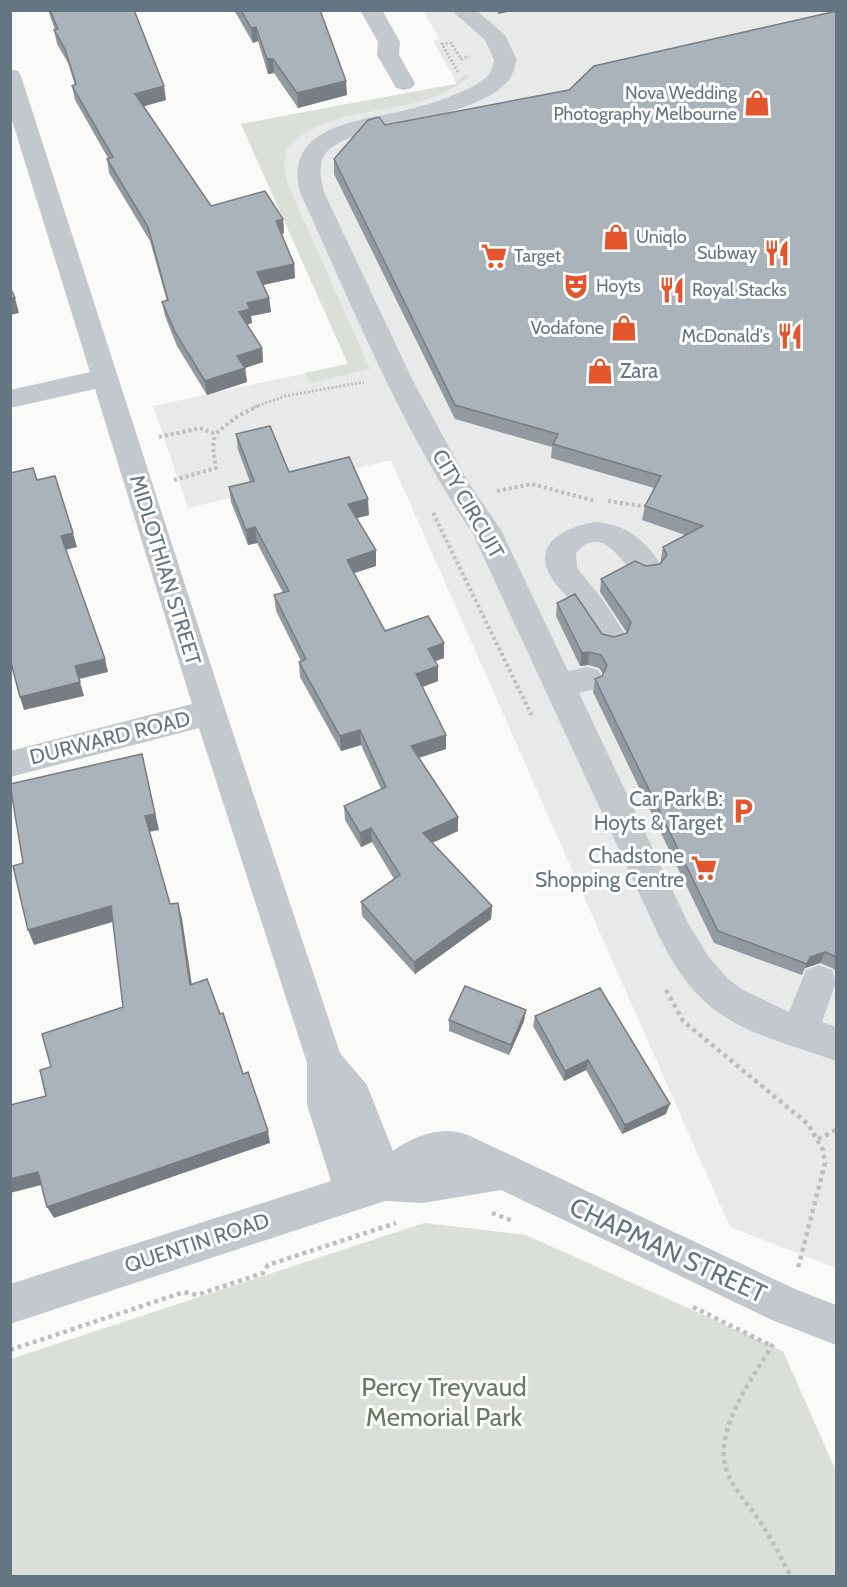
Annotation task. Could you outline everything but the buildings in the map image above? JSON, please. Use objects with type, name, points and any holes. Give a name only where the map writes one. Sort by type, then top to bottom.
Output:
[{"type":"street","points":[[371,10],[389,42],[388,55],[404,83]]},
{"type":"street","name":"CITY CIRCUIT","points":[[461,10],[490,32],[503,49],[506,58],[500,78],[483,90],[449,106],[370,124],[337,135],[321,146],[308,167],[310,184],[400,381],[457,488],[486,530],[573,682],[676,934],[703,977],[736,1007],[837,1044]]},
{"type":"street","name":"MIDLOTHIAN STREET","points":[[10,76],[20,132],[105,378],[210,712],[325,1063],[326,1105],[370,1187]]},
{"type":"street","points":[[10,399],[105,378]]},
{"type":"street","points":[[612,637],[585,598],[564,574],[560,563],[561,552],[569,542],[583,534],[602,533],[621,540],[647,567]]},
{"type":"street","name":"DURWARD ROAD","points":[[10,764],[210,712]]},
{"type":"street","points":[[800,1030],[819,981]]},
{"type":"street","name":"CHAPMAN STREET","points":[[370,1187],[423,1184],[501,1171],[786,1306],[837,1325]]},
{"type":"street","name":"QUENTIN ROAD","points":[[10,1304],[370,1187]]},
{"type":"path","points":[[460,74],[442,44],[451,43],[461,59],[470,58],[465,50]]},
{"type":"path","points":[[174,480],[216,468],[213,447],[215,434],[242,413],[297,394],[368,381],[384,384],[400,381]]},
{"type":"path","points":[[159,437],[200,428],[215,434]]},
{"type":"path","points":[[491,492],[532,484],[596,501],[631,503],[649,507]]},
{"type":"path","points":[[696,1033],[808,1124],[818,1139],[825,1163],[797,1271]]},
{"type":"path","points":[[818,1139],[837,1130]]},
{"type":"path","points":[[483,1212],[520,1223]]},
{"type":"path","points":[[10,1350],[184,1292],[197,1295],[263,1273],[268,1265],[403,1221]]},
{"type":"path","points":[[691,1307],[772,1346]]},
{"type":"path","points":[[775,1338],[736,1402],[725,1444],[725,1466],[730,1479],[764,1527],[791,1576]]},
{"type":"shaded area","name":"Chadstone Shopping Centre","points":[[423,11],[836,11],[836,1268],[730,1227],[391,460],[188,508],[153,406],[348,364],[241,124],[455,84],[456,82],[433,41],[440,39]]},
{"type":"green space","points":[[466,74],[468,77],[448,91],[425,100],[328,122],[306,132],[287,148],[284,166],[288,185],[370,369],[309,383],[305,373],[348,364],[241,124],[455,84]]},
{"type":"green space","name":"Percy Treyvaud Memorial Park","points":[[424,1223],[526,1235],[783,1351],[836,1471],[836,1576],[11,1576],[11,1359]]},
{"type":"place","name":"Nova Wedding Photography Melbourne","points":[[757,103]]},
{"type":"place","name":"Uniqlo","points":[[616,237]]},
{"type":"place","name":"Subway","points":[[777,253]]},
{"type":"place","name":"Target","points":[[494,256]]},
{"type":"place","name":"Hoyts","points":[[576,286]]},
{"type":"place","name":"Royal Stacks","points":[[672,290]]},
{"type":"place","name":"Vodafone","points":[[624,328]]},
{"type":"place","name":"McDonald's","points":[[790,336]]},
{"type":"place","name":"Zara","points":[[600,371]]},
{"type":"place","name":"Car Park B: Hoyts & Target","points":[[743,811]]},
{"type":"place","name":"Chadstone Shopping Centre","points":[[704,868]]}]
